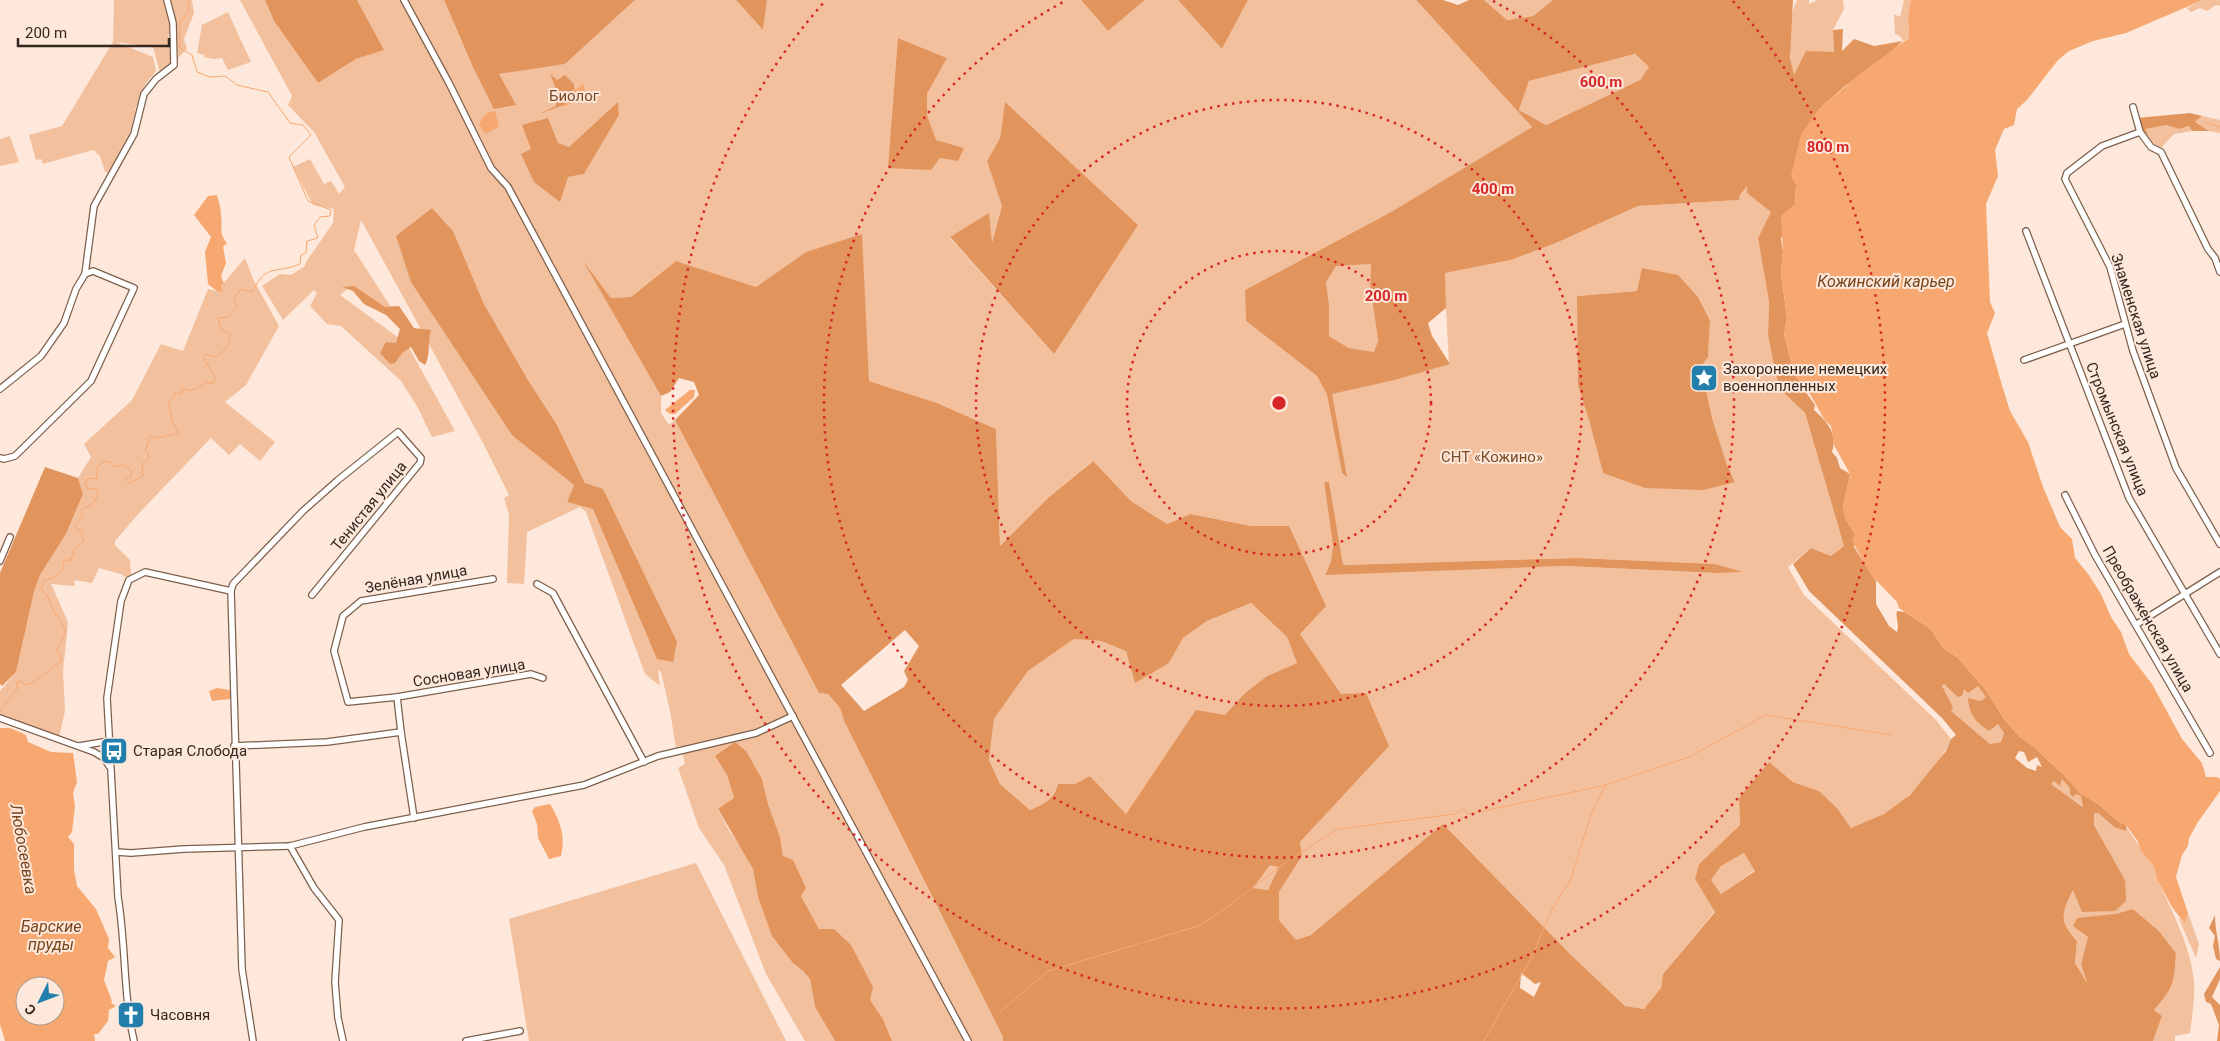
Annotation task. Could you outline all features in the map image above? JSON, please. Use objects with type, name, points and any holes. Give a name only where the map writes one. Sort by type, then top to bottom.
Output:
[{"type":"street","points":[[0,389],[41,356],[64,323],[76,289],[85,274],[94,206],[134,134],[144,94],[156,79],[174,65],[173,23],[167,0]]},
{"type":"street","points":[[404,0],[449,83],[491,168],[508,187],[738,618],[793,716],[968,1041]]},
{"type":"street","points":[[2133,107],[2140,132],[2151,147],[2161,152],[2208,249],[2216,258],[2220,272]]},
{"type":"street","name":"Знаменская улица","points":[[2140,132],[2102,146],[2087,156],[2065,176],[2110,267],[2133,351],[2176,468],[2220,544]]},
{"type":"street","name":"Стромынская улица","points":[[2026,231],[2130,498],[2220,654]]},
{"type":"street","points":[[0,458],[4,459],[15,456],[91,381],[134,288],[92,271],[85,274]]},
{"type":"street","points":[[2024,360],[2125,324]]},
{"type":"street","name":"Тенистая улица","points":[[231,591],[233,584],[303,511],[398,432],[421,458],[420,463],[312,595]]},
{"type":"street","name":"Преображенская улица","points":[[2065,495],[2095,555],[2137,624],[2210,754]]},
{"type":"street","points":[[0,561],[10,537]]},
{"type":"street","points":[[134,1041],[128,1017],[107,698],[120,601],[129,580],[145,572],[231,591],[234,746],[242,969],[253,1041]]},
{"type":"street","points":[[2137,624],[2220,572]]},
{"type":"street","name":"Зелёная улица","points":[[397,697],[348,702],[334,651],[342,616],[361,601],[493,579]]},
{"type":"street","points":[[537,584],[553,593],[644,762]]},
{"type":"street","name":"Сосновая улица","points":[[397,697],[531,674],[543,678]]},
{"type":"street","points":[[397,697],[414,818]]},
{"type":"street","points":[[116,852],[131,853],[290,846],[364,827],[584,785],[673,752],[756,733],[793,716]]},
{"type":"street","points":[[0,718],[79,746],[104,758],[111,768]]},
{"type":"street","points":[[234,746],[327,742],[401,732]]},
{"type":"street","points":[[79,746],[109,741]]},
{"type":"street","points":[[104,758],[110,754]]},
{"type":"street","points":[[290,846],[314,888],[338,920],[335,982],[338,1018],[343,1041]]},
{"type":"street","points":[[466,1041],[520,1031]]},
{"type":"green space","points":[[114,0],[165,0],[171,21],[168,38],[171,63],[160,72],[153,47],[116,42],[153,57],[156,71],[146,83],[136,107],[131,130],[109,173],[105,172],[100,156],[93,150],[43,164],[41,159],[36,160],[29,135],[62,126],[113,42]]},
{"type":"green space","points":[[170,0],[192,0],[194,13],[184,39],[187,49],[178,58],[174,17]]},
{"type":"green space","points":[[240,0],[265,0],[274,21],[318,83],[356,59],[383,50],[357,0],[444,0],[472,65],[498,74],[565,64],[635,0],[736,0],[763,30],[767,0],[1081,0],[1108,31],[1145,0],[1178,0],[1222,49],[1248,0],[1416,0],[1532,127],[1391,212],[1245,290],[1246,321],[1317,376],[1327,395],[1342,473],[1331,394],[1395,380],[1449,364],[1444,273],[1511,260],[1556,243],[1638,206],[1739,200],[1740,195],[1748,185],[1747,193],[1772,212],[1758,238],[1769,302],[1768,336],[1779,387],[1805,413],[1844,546],[1831,556],[1811,548],[1788,567],[1804,595],[1936,720],[1951,739],[1931,771],[1903,800],[1884,814],[1851,828],[1837,808],[1819,791],[1793,782],[1769,762],[1739,798],[1740,825],[1699,864],[1695,879],[1715,911],[1663,974],[1661,988],[1644,1009],[1625,1006],[1569,953],[1311,935],[1296,940],[1279,920],[1279,892],[1302,856],[1300,842],[1388,746],[1341,694],[1300,634],[1289,526],[1251,526],[1192,514],[1167,524],[1131,501],[1092,461],[1048,498],[1000,546],[996,429],[937,403],[869,381],[861,235],[806,252],[756,287],[676,261],[631,297],[611,298],[586,266],[661,396],[661,413],[669,425],[675,420],[819,693],[828,694],[840,708],[844,721],[1003,1037],[1003,1041],[892,1041],[883,1019],[819,929],[801,896],[806,888],[783,856],[780,837],[768,804],[762,779],[715,756],[727,775],[734,798],[718,810],[730,832],[746,854],[753,869],[758,897],[793,963],[810,979],[815,1007],[835,1041],[805,1041],[766,974],[724,865],[699,828],[678,768],[685,764],[681,746],[676,748],[661,672],[658,670],[660,686],[645,674],[586,512],[580,507],[527,532],[524,584],[507,583],[509,514],[504,498],[509,495],[482,441],[361,220],[354,250],[391,307],[385,307],[350,287],[340,295],[407,344],[455,431],[432,437],[417,406],[401,381],[341,326],[327,324],[310,306],[317,293],[314,290],[283,320],[262,286],[280,274],[291,275],[305,266],[333,223],[334,209],[313,205],[293,167],[310,159],[324,184],[331,181],[339,194],[345,187],[314,132],[288,105],[292,96]],"holes":[[[898,38],[947,58],[927,94],[927,115],[936,140]],[[1005,102],[1054,354],[950,238],[989,214],[991,244],[1002,206],[987,161],[1000,138]],[[618,103],[619,115],[584,174],[568,177],[522,154],[545,146],[569,147]],[[432,208],[453,231],[484,304],[528,380],[557,425],[585,483],[657,659],[593,508],[567,502],[574,485]],[[1637,291],[1698,297],[1710,319],[1708,357],[1703,364],[1702,378],[1727,465],[1735,481],[1603,473],[1589,420],[1577,296]],[[1324,482],[1329,482],[1342,565],[1577,558],[1715,564],[1741,572],[1717,573],[1566,566],[1325,574],[1331,561],[1333,546]]]},
{"type":"green space","points":[[265,0],[357,0],[384,50],[356,59],[318,83],[274,21]]},
{"type":"green space","points":[[444,0],[635,0],[565,64],[499,74],[516,105],[494,109],[472,65]]},
{"type":"green space","points":[[736,0],[767,0],[763,30]]},
{"type":"green space","points":[[1081,0],[1145,0],[1108,31]]},
{"type":"green space","points":[[1178,0],[1248,0],[1222,49]]},
{"type":"green space","points":[[1416,0],[1443,0],[1458,5],[1469,0],[1484,0],[1507,20],[1533,16],[1553,0],[1793,0],[1790,58],[1794,75],[1806,51],[1834,52],[1833,30],[1843,29],[1842,51],[1854,39],[1874,46],[1903,41],[1883,59],[1845,86],[1818,110],[1796,185],[1795,204],[1781,239],[1783,252],[1781,273],[1787,318],[1784,334],[1795,376],[1806,387],[1805,391],[1815,405],[1814,410],[1830,428],[1834,439],[1832,452],[1837,458],[1840,468],[1850,474],[1843,507],[1846,520],[1855,534],[1854,547],[1876,581],[1876,604],[1889,626],[1897,632],[1897,611],[1905,612],[1931,629],[1943,648],[1957,657],[1986,690],[2004,719],[2020,737],[2033,746],[2080,793],[2097,803],[2119,822],[2126,825],[2126,831],[2114,827],[2098,813],[2094,813],[2094,825],[2125,880],[2126,901],[2115,911],[2082,912],[2073,890],[2064,911],[2064,917],[2067,928],[2077,941],[2075,963],[2087,983],[2081,964],[2088,937],[2073,926],[2077,918],[2115,914],[2133,909],[2159,931],[2176,953],[2172,984],[2166,996],[2154,1010],[2162,1016],[2153,1041],[1003,1041],[1003,1037],[844,721],[840,708],[828,694],[819,693],[675,420],[699,395],[694,382],[679,378],[670,392],[661,396],[583,261],[611,298],[631,297],[676,261],[756,287],[806,252],[862,234],[869,381],[937,403],[996,429],[1000,546],[1048,498],[1093,461],[1131,501],[1167,524],[1191,514],[1251,526],[1289,526],[1326,606],[1300,634],[1341,694],[1366,693],[1389,746],[1300,842],[1302,856],[1279,892],[1279,920],[1296,940],[1311,935],[1443,824],[1569,953],[1625,1006],[1644,1009],[1661,988],[1663,974],[1715,912],[1695,879],[1699,864],[1740,825],[1739,798],[1769,762],[1793,782],[1819,791],[1837,808],[1851,828],[1884,814],[1910,795],[1946,751],[1951,739],[1956,735],[1942,718],[1809,591],[1793,564],[1811,548],[1831,556],[1844,546],[1805,413],[1779,388],[1768,336],[1769,302],[1758,238],[1771,212],[1747,193],[1747,186],[1740,195],[1739,200],[1638,206],[1556,243],[1511,260],[1445,273],[1446,308],[1428,323],[1432,336],[1450,364],[1395,380],[1332,394],[1347,477],[1342,473],[1327,395],[1317,376],[1246,321],[1245,290],[1391,212],[1532,127]],"holes":[[[1635,54],[1649,67],[1640,80],[1546,125],[1519,110],[1529,81]],[[1371,264],[1370,285],[1378,340],[1374,352],[1349,348],[1329,336],[1329,304],[1326,282],[1336,266]],[[1251,603],[1287,637],[1297,663],[1267,676],[1245,693],[1225,715],[1196,710],[1126,814],[1090,776],[1075,784],[1058,784],[1051,798],[1030,810],[1000,784],[989,760],[994,719],[1028,671],[1074,639],[1101,641],[1126,651],[1135,683],[1169,663],[1183,638],[1207,621]],[[905,630],[919,646],[904,671],[908,680],[904,687],[864,711],[841,685]],[[1944,684],[1958,697],[1962,696],[1964,689],[1968,693],[1978,686],[1986,697],[1981,701],[1968,698],[1971,713],[1976,721],[1989,731],[1998,724],[2004,733],[2001,742],[1990,744],[1951,711],[1953,707],[1942,686]],[[2019,751],[2024,752],[2028,762],[2037,757],[2042,767],[2037,765],[2036,771],[2027,768],[2015,758]],[[2062,779],[2070,788],[2070,794],[2073,797],[2076,794],[2081,796],[2083,807],[2051,784],[2054,781],[2060,786]],[[1744,853],[1755,871],[1721,894],[1711,880],[1721,866]],[[1270,865],[1279,867],[1268,890],[1253,888]],[[1521,973],[1535,984],[1541,982],[1534,997],[1520,988]]]},
{"type":"green space","points":[[1484,0],[1553,0],[1533,16],[1507,20]]},
{"type":"green space","points":[[1797,0],[1809,0],[1809,4],[1818,0],[1843,0],[1844,9],[1833,30],[1834,52],[1793,76],[1790,27]]},
{"type":"green space","points":[[1904,0],[1911,0],[1908,16],[1909,38],[1903,41],[1900,36],[1895,34],[1894,14],[1900,17]]},
{"type":"green space","points":[[2203,0],[2220,0],[2220,6],[2216,5],[2207,11],[2200,8],[2191,12],[2187,8]]},
{"type":"green space","points":[[228,12],[251,62],[228,70],[222,58],[204,57],[204,55],[197,53],[202,25]]},
{"type":"green space","points":[[898,38],[947,58],[927,94],[927,115],[936,140],[964,148],[958,161],[940,158],[931,170],[888,168]]},
{"type":"green space","points":[[1635,54],[1649,67],[1640,80],[1546,125],[1519,110],[1529,81]]},
{"type":"green space","name":"Биолог","points":[[550,74],[557,80],[565,75],[574,84],[575,101],[539,114],[556,106],[556,89]]},
{"type":"green space","points":[[618,102],[619,115],[584,174],[568,177],[560,202],[534,182],[521,154],[531,149],[522,125],[548,118],[558,143],[569,147]]},
{"type":"green space","points":[[1005,102],[1138,225],[1054,354],[950,237],[989,213],[992,242],[1002,206],[987,161],[1000,138]]},
{"type":"green space","points":[[2190,113],[2202,116],[2195,122],[2209,131],[2192,131],[2189,126],[2179,129],[2166,125],[2146,129],[2149,140],[2141,130],[2137,118]]},
{"type":"green space","points":[[2202,116],[2220,120],[2220,133],[2209,131],[2195,122]]},
{"type":"green space","points":[[2166,125],[2179,129],[2189,126],[2192,131],[2174,134],[2161,148],[2149,140],[2146,129]]},
{"type":"green space","points":[[10,136],[19,162],[0,166],[0,139]]},
{"type":"green space","points":[[432,208],[453,231],[484,304],[528,380],[557,425],[585,483],[603,489],[677,642],[673,662],[657,659],[593,509],[567,502],[574,485],[512,435],[411,282],[396,236]]},
{"type":"green space","points":[[245,258],[253,279],[279,326],[246,385],[225,402],[275,442],[260,461],[240,444],[229,455],[211,438],[115,541],[115,545],[130,560],[131,573],[129,580],[121,574],[99,568],[92,583],[74,580],[75,586],[51,584],[68,622],[63,672],[65,711],[59,737],[0,715],[0,691],[16,672],[33,591],[40,575],[66,534],[83,494],[78,478],[91,457],[84,444],[132,400],[161,344],[183,351],[208,289],[217,291]]},
{"type":"green space","points":[[1371,264],[1370,285],[1378,339],[1374,352],[1349,348],[1329,336],[1329,304],[1326,282],[1336,265]]},
{"type":"green space","points":[[1642,268],[1678,275],[1698,297],[1710,320],[1708,357],[1703,364],[1702,378],[1712,418],[1727,465],[1735,482],[1703,490],[1645,488],[1603,473],[1578,385],[1577,296],[1637,291]]},
{"type":"green space","points":[[354,286],[385,307],[399,306],[414,328],[431,330],[428,357],[425,365],[419,361],[411,347],[402,353],[395,363],[390,364],[380,353],[386,342],[396,343],[400,329],[386,315],[364,304],[353,291],[342,287]]},
{"type":"green space","points":[[45,467],[78,478],[83,494],[66,534],[40,575],[34,591],[16,672],[2,686],[0,684],[0,573]]},
{"type":"green space","points":[[1324,482],[1329,482],[1343,565],[1577,558],[1715,564],[1743,572],[1717,573],[1566,566],[1325,575],[1331,561],[1333,546]]},
{"type":"green space","points":[[1251,603],[1287,637],[1297,663],[1267,676],[1245,693],[1225,716],[1142,791],[1126,814],[1090,776],[1075,784],[1058,784],[1054,794],[1048,801],[1030,810],[1000,784],[989,760],[994,719],[1028,671],[1074,639],[1101,641],[1127,651],[1135,682],[1169,663],[1183,638],[1207,621]]},
{"type":"green space","points":[[1942,685],[1964,689],[1978,685],[1986,697],[1981,701],[1975,699],[1998,723],[2004,733],[2001,742],[1990,744],[1950,711]]},
{"type":"green space","points":[[735,742],[746,751],[762,779],[768,804],[780,837],[783,856],[793,860],[806,888],[801,896],[819,929],[834,929],[851,945],[873,987],[870,1000],[883,1019],[892,1041],[835,1041],[815,1007],[810,979],[793,963],[772,936],[758,897],[753,869],[718,809],[734,798],[727,775],[715,756]]},
{"type":"green space","points":[[2062,779],[2076,794],[2081,796],[2084,807],[2051,784],[2054,780],[2058,783]]},
{"type":"green space","points":[[2093,813],[2098,813],[2114,827],[2126,830],[2126,825],[2156,869],[2159,883],[2186,945],[2194,983],[2193,1008],[2190,1033],[2175,1036],[2175,1041],[2153,1041],[2162,1016],[2154,1010],[2169,990],[2173,978],[2176,953],[2159,931],[2133,909],[2074,926],[2088,937],[2081,964],[2088,987],[2075,963],[2077,941],[2067,927],[2064,916],[2066,905],[2073,890],[2125,880],[2094,825]]},
{"type":"green space","points":[[1744,853],[1755,870],[1721,894],[1711,880],[1721,866]]},
{"type":"green space","points":[[696,863],[786,1041],[529,1041],[509,919]]},
{"type":"green space","points":[[1270,864],[1280,866],[1268,890],[1253,888]]},
{"type":"green space","points":[[2188,913],[2199,944],[2196,958],[2178,917],[2185,924]]},
{"type":"green space","points":[[2215,915],[2220,961],[2216,959],[2213,946],[2215,936],[2209,928]]},
{"type":"green space","points":[[2220,967],[2220,979],[2212,997],[2220,1005],[2220,1041],[2217,1041],[2219,1025],[2211,1004],[2206,1002],[2204,994]]},
{"type":"water","name":"Кожинский карьер","points":[[1911,0],[2203,0],[2126,33],[2093,41],[2069,51],[2058,60],[2027,100],[2017,109],[2014,125],[2004,129],[1995,150],[1998,176],[1986,204],[1990,302],[1995,313],[1987,333],[2010,411],[2028,442],[2043,487],[2060,527],[2072,539],[2075,558],[2101,594],[2111,617],[2121,632],[2129,654],[2152,684],[2182,739],[2202,763],[2206,777],[2217,777],[2220,779],[2220,791],[2189,838],[2188,846],[2182,855],[2176,877],[2188,913],[2185,924],[2172,907],[2158,881],[2154,866],[2142,852],[2137,840],[2126,825],[2119,822],[2097,803],[2080,793],[2033,746],[2020,737],[2004,719],[1986,690],[1957,657],[1943,648],[1931,629],[1899,608],[1897,602],[1871,575],[1852,541],[1855,534],[1846,520],[1843,507],[1850,474],[1834,445],[1831,426],[1824,419],[1806,387],[1795,376],[1784,334],[1787,318],[1781,273],[1783,252],[1781,216],[1795,204],[1796,185],[1791,176],[1801,134],[1818,110],[1861,73],[1909,38],[1908,16]]},
{"type":"water","points":[[583,83],[585,90],[579,100],[563,107],[572,90],[579,88]]},
{"type":"water","points":[[495,111],[499,127],[485,134],[479,125],[485,115]]},
{"type":"water","points":[[217,195],[221,211],[222,233],[227,243],[223,247],[226,263],[221,276],[224,284],[221,285],[223,292],[217,291],[208,284],[205,252],[211,237],[194,215],[208,196]]},
{"type":"water","points":[[690,390],[695,390],[694,397],[675,414],[670,414],[665,410]]},
{"type":"water","points":[[217,688],[230,690],[230,699],[212,701],[209,691]]},
{"type":"water","name":"Барские пруды","points":[[0,728],[10,728],[26,735],[28,742],[51,752],[73,753],[77,782],[73,793],[75,806],[72,832],[68,837],[74,844],[74,870],[77,886],[96,909],[109,939],[108,948],[115,957],[108,961],[104,980],[112,1001],[111,1003],[116,1006],[109,1010],[108,1021],[98,1034],[94,1034],[95,1041],[5,1041],[0,1024]]},
{"type":"water","points":[[550,804],[557,816],[563,842],[561,856],[549,859],[538,838],[537,824],[532,811],[535,807]]},
{"type":"waterway","name":"Любосеевка","points":[[0,711],[17,689],[17,682],[20,681],[26,685],[31,683],[62,661],[59,653],[56,651],[66,632],[59,617],[55,614],[47,595],[41,589],[43,581],[55,577],[64,569],[63,564],[65,560],[71,560],[74,550],[84,541],[81,531],[74,526],[82,517],[82,509],[92,505],[98,495],[95,488],[88,489],[85,485],[87,479],[97,478],[96,468],[105,461],[111,462],[113,467],[124,465],[132,471],[131,476],[125,479],[130,483],[143,476],[142,464],[149,458],[148,453],[145,451],[150,436],[158,438],[179,433],[173,423],[168,402],[175,393],[181,394],[182,388],[190,391],[206,382],[213,384],[215,377],[204,359],[205,354],[215,357],[222,352],[228,345],[230,334],[221,330],[218,318],[229,317],[237,306],[234,298],[241,289],[252,292],[267,273],[300,264],[301,255],[306,253],[307,241],[318,238],[314,225],[320,217],[330,216],[331,210],[308,201],[289,157],[311,135],[303,125],[290,123],[268,92],[237,85],[225,76],[210,77],[197,72],[192,55],[180,48],[180,23],[188,12],[189,0]]},
{"type":"waterway","points":[[2207,123],[2220,127]]},
{"type":"waterway","points":[[999,1013],[1048,971],[1198,926],[1222,911],[1286,862],[1338,829],[1455,814],[1463,809],[1469,814],[1606,785],[1689,757],[1766,715],[1891,735]]},
{"type":"waterway","points":[[1484,1041],[1533,955],[1550,913],[1569,884],[1591,815],[1606,785]]},
{"type":"place","name":"Захоронение немецких военнопленных","points":[[1704,378]]},
{"type":"place","name":"Старая Слобода","points":[[114,751]]},
{"type":"place","name":"Часовня","points":[[131,1015]]},
{"type":"park label","name":"СНТ «Кожино»","points":[[1492,457]]}]
